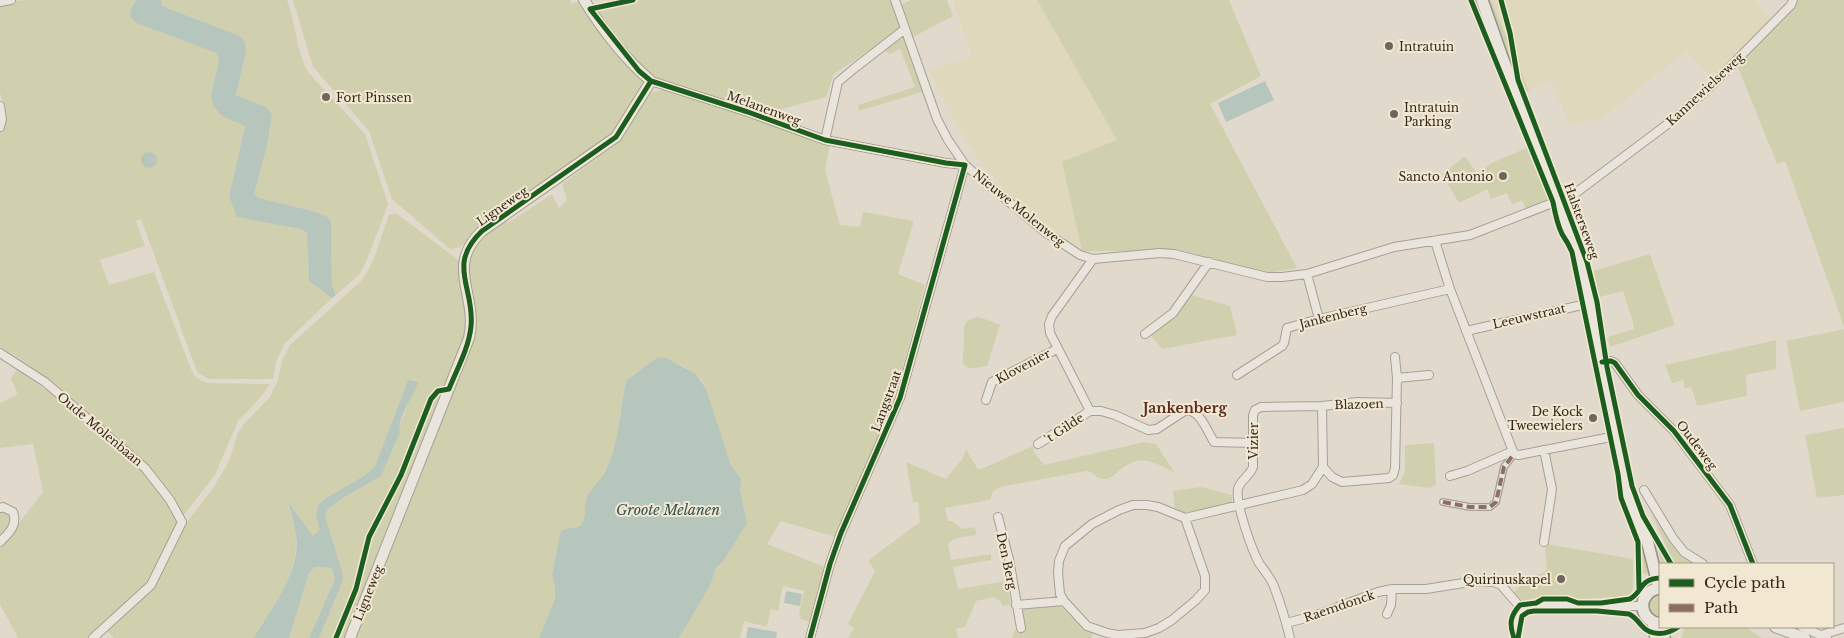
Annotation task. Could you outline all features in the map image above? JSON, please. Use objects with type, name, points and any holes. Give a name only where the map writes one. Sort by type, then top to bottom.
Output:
[{"type":"main road","name":"Halsterseweg","points":[[1482,0],[1502,57],[1579,254],[1591,302],[1601,363],[1625,481],[1633,509],[1648,540],[1659,588]]},
{"type":"main road","name":"Halsterseweg","points":[[1488,0],[1507,56],[1512,80]]},
{"type":"main road","points":[[1656,638],[1657,623],[1647,617],[1643,606],[1646,595],[1652,590],[1659,588]]},
{"type":"street","points":[[0,2],[11,0]]},
{"type":"street","name":"Melanenweg","points":[[584,0],[613,40],[639,71],[651,81],[748,112],[825,140],[965,165]]},
{"type":"street","name":"Nieuwe Molenweg","points":[[895,0],[937,119],[948,140],[965,165],[1045,232],[1080,255],[1093,259],[1160,253],[1267,276],[1282,277],[1307,274],[1394,247],[1470,236],[1558,200]]},
{"type":"street","name":"Kannewielseweg","points":[[1558,200],[1573,195],[1677,117],[1716,81],[1793,0]]},
{"type":"street","points":[[825,140],[838,82],[905,30]]},
{"type":"street","name":"Ligneweg","points":[[350,638],[469,338],[472,314],[463,272],[467,250],[482,231],[616,137],[651,81]]},
{"type":"street","points":[[0,106],[2,118],[0,127]]},
{"type":"street","name":"Langstraat","points":[[810,638],[830,564],[841,533],[900,398],[965,165]]},
{"type":"street","points":[[1435,241],[1450,288],[1513,452],[1519,455],[1616,436]]},
{"type":"street","name":"Klovenier","points":[[986,400],[992,382],[1057,349],[1050,333],[1049,324],[1052,316],[1093,259]]},
{"type":"street","points":[[1145,334],[1173,313],[1208,262]]},
{"type":"street","points":[[1307,274],[1318,319]]},
{"type":"street","name":"Jankenberg","points":[[1237,375],[1282,346],[1287,328],[1450,288]]},
{"type":"street","name":"Leeuwstraat","points":[[1466,331],[1591,302]]},
{"type":"street","name":"'t Gilde","points":[[1057,349],[1090,411]]},
{"type":"street","name":"Oude Molenbaan","points":[[0,353],[44,382],[145,468],[170,500],[182,522],[151,585],[93,638]]},
{"type":"street","name":"Blazoen","points":[[1395,357],[1397,403],[1395,468],[1393,475],[1388,478],[1346,483],[1337,480],[1323,467],[1322,406],[1357,402],[1397,403]]},
{"type":"street","name":"Oudeweg","points":[[1601,363],[1611,361],[1615,364],[1638,395],[1674,431],[1730,505],[1753,563]]},
{"type":"street","points":[[1397,378],[1429,375]]},
{"type":"street","name":"Vizier","points":[[1238,505],[1238,488],[1242,481],[1251,474],[1253,468],[1253,415],[1255,410],[1261,407],[1322,406]]},
{"type":"street","name":"'t Gilde","points":[[1038,444],[1090,411],[1101,410],[1148,430],[1157,429],[1186,410],[1190,410],[1200,417],[1214,442],[1253,443]]},
{"type":"street","points":[[1544,450],[1552,489],[1544,542]]},
{"type":"street","points":[[1450,476],[1468,471],[1513,452]]},
{"type":"street","points":[[1443,502],[1470,507],[1490,507],[1496,502],[1504,467],[1513,452]]},
{"type":"street","points":[[1185,518],[1205,576],[1205,590],[1172,620],[1159,628],[1145,632],[1118,635],[1087,626],[1064,601],[1060,594],[1058,573],[1059,561],[1065,546],[1092,524],[1119,510],[1147,505],[1158,507],[1185,518],[1303,490],[1312,484],[1323,467]]},
{"type":"street","points":[[1644,490],[1673,538],[1684,552],[1701,563]]},
{"type":"street","points":[[1238,505],[1252,547],[1275,589],[1290,638]]},
{"type":"street","points":[[0,508],[3,507],[13,512],[15,518],[13,527],[0,542]]},
{"type":"street","name":"Den Berg","points":[[998,517],[1009,558],[1021,628]]},
{"type":"street","name":"Raemdonck","points":[[1286,623],[1314,616],[1378,592],[1392,589],[1426,589],[1476,581],[1494,582],[1501,585],[1522,609]]},
{"type":"street","name":"Raemdonck","points":[[1387,614],[1391,605],[1392,589]]},
{"type":"street","name":"Den Berg","points":[[1016,605],[1064,601]]},
{"type":"street","points":[[1516,638],[1517,617],[1522,609],[1528,607],[1643,606]]},
{"type":"street","points":[[1778,628],[1804,638]]},
{"type":"street","points":[[1804,628],[1824,637],[1844,628]]},
{"type":"shaded area","points":[[952,0],[1037,0],[1118,140],[1062,162],[1082,251],[1012,199],[970,149],[929,71],[972,56]]},
{"type":"shaded area","points":[[1491,0],[1756,0],[1771,20],[1714,81],[1687,51],[1602,118],[1569,125],[1551,81],[1529,91]]},
{"type":"green space","points":[[26,0],[136,0],[131,9],[136,23],[216,53],[219,60],[211,93],[222,116],[245,126],[229,197],[302,229],[307,233],[309,281],[332,298],[285,343],[276,362],[273,379],[209,379],[198,373],[141,219],[136,221],[145,246],[100,260],[109,285],[154,272],[191,368],[198,379],[208,383],[270,384],[260,398],[238,421],[215,475],[183,516],[159,481],[130,450],[34,369],[0,347],[0,130],[3,102],[0,93],[0,2]]},
{"type":"green space","points":[[161,0],[287,0],[305,65],[309,73],[365,134],[388,204],[360,274],[336,295],[332,286],[331,222],[328,217],[313,211],[259,198],[254,194],[267,146],[272,115],[265,107],[236,95],[246,52],[240,36],[162,6]]},
{"type":"green space","points":[[293,0],[570,0],[572,4],[581,0],[642,79],[643,84],[613,135],[460,247],[450,249],[392,199],[369,131],[313,67]]},
{"type":"green space","points":[[642,0],[891,0],[902,28],[834,74],[826,97],[760,115],[649,76],[615,39],[595,12],[597,9]]},
{"type":"green space","points":[[911,0],[947,0],[953,16],[913,37],[901,5]]},
{"type":"green space","points":[[1037,0],[1229,0],[1261,76],[1210,104],[1297,268],[1268,273],[1185,251],[1082,251],[1062,162],[1117,140]]},
{"type":"green space","points":[[1484,0],[1491,0],[1529,91],[1521,95]]},
{"type":"green space","points":[[1795,0],[1844,0],[1844,329],[1785,161],[1777,164],[1738,67]]},
{"type":"green space","points":[[905,37],[925,91],[859,111],[858,105],[915,87],[900,49],[890,54],[883,50]]},
{"type":"green space","points":[[665,89],[830,144],[825,170],[840,225],[860,227],[863,212],[914,221],[898,274],[925,285],[893,404],[835,537],[781,521],[767,544],[825,567],[811,622],[800,619],[801,616],[799,615],[804,591],[783,586],[778,611],[771,609],[767,627],[744,621],[740,638],[679,638],[710,586],[716,568],[724,559],[746,519],[740,490],[741,479],[731,465],[702,381],[687,369],[659,357],[626,381],[617,436],[607,468],[587,497],[584,517],[580,526],[562,530],[560,533],[552,575],[555,599],[539,638],[355,638],[469,353],[477,317],[468,264],[476,242],[503,219],[508,223],[552,194],[559,208],[567,200],[562,184],[616,145],[647,97],[653,92]]},
{"type":"green space","points":[[1528,147],[1549,202],[1527,211],[1522,200],[1512,204],[1507,193],[1491,199],[1487,189],[1459,203],[1442,174],[1465,156],[1477,174],[1492,163]]},
{"type":"green space","points":[[396,213],[461,262],[469,326],[445,387],[437,390],[431,396],[395,484],[370,529],[354,587],[333,638],[319,638],[342,580],[342,572],[325,516],[328,509],[343,498],[381,476],[409,400],[419,382],[408,380],[375,466],[362,477],[318,505],[321,530],[313,536],[288,504],[296,534],[296,552],[293,565],[283,591],[253,638],[114,638],[106,630],[140,599],[184,526],[214,487],[229,461],[238,433],[243,425],[270,397],[278,380],[282,361],[290,345],[361,281],[374,258],[389,215]]},
{"type":"green space","points":[[1650,254],[1675,325],[1610,347],[1608,337],[1634,329],[1632,318],[1623,291],[1600,297],[1593,271]]},
{"type":"green space","points":[[1188,294],[1230,306],[1237,335],[1162,349],[1151,335],[1173,317]]},
{"type":"green space","points":[[978,317],[1000,325],[987,366],[969,368],[963,364],[965,326],[968,320]]},
{"type":"green space","points":[[1844,329],[1844,402],[1800,411],[1786,341]]},
{"type":"green space","points":[[1776,340],[1776,369],[1746,375],[1747,396],[1697,406],[1691,387],[1685,388],[1683,380],[1672,383],[1665,365]]},
{"type":"green space","points":[[17,369],[78,415],[90,430],[104,438],[150,478],[178,521],[177,528],[146,586],[89,638],[18,638],[0,604],[0,548],[43,492],[33,444],[0,448],[0,403],[18,394],[11,379]]},
{"type":"green space","points":[[436,396],[442,396],[346,638],[340,638],[362,578],[373,536],[406,473]]},
{"type":"green space","points":[[1844,428],[1844,495],[1817,498],[1805,435]]},
{"type":"green space","points":[[1144,442],[1156,444],[1175,473],[1151,462],[1139,461],[1127,465],[1108,479],[1101,479],[1086,471],[1000,487],[993,491],[990,500],[945,508],[948,521],[952,521],[962,529],[975,527],[976,535],[957,538],[948,544],[951,560],[991,554],[991,560],[953,567],[958,589],[1007,581],[1011,605],[1003,606],[994,597],[976,601],[965,627],[956,629],[958,638],[848,638],[854,628],[848,624],[875,571],[869,562],[870,559],[920,522],[918,502],[913,502],[906,462],[946,479],[963,458],[966,449],[977,468],[981,469],[1033,446],[1034,452],[1044,465]]},
{"type":"green space","points":[[1434,443],[1436,485],[1430,488],[1399,484],[1405,471],[1405,445]]},
{"type":"green space","points":[[1201,487],[1232,495],[1232,504],[1183,513],[1175,510],[1173,491]]},
{"type":"green space","points":[[1640,507],[1668,563],[1662,563],[1651,531]]},
{"type":"green space","points":[[1650,510],[1673,544],[1696,563],[1674,563]]},
{"type":"green space","points":[[0,512],[5,512],[11,517],[12,525],[0,539]]},
{"type":"green space","points":[[1640,539],[1649,573],[1641,574],[1638,545]]},
{"type":"green space","points":[[1547,544],[1633,559],[1633,588],[1630,595],[1580,599],[1568,596],[1542,596],[1521,602],[1512,594],[1529,577],[1543,573],[1547,569],[1545,551]]},
{"type":"green space","points":[[315,567],[332,569],[335,579],[309,638],[289,638],[309,573]]},
{"type":"green space","points":[[1659,592],[1659,620],[1651,616],[1646,602]]},
{"type":"green space","points":[[1056,601],[1084,630],[1093,633],[1091,638],[1012,638],[1015,630],[1023,629],[1021,607]]},
{"type":"green space","points":[[1685,628],[1747,628],[1762,638],[1681,638]]},
{"type":"water","points":[[136,0],[161,0],[162,6],[240,36],[245,42],[246,52],[236,95],[266,107],[272,115],[267,146],[254,194],[259,198],[313,211],[328,217],[331,222],[332,286],[336,295],[332,298],[309,281],[307,233],[301,229],[237,217],[229,197],[245,126],[222,116],[213,105],[211,94],[219,60],[216,53],[136,23],[130,16],[131,9]]},
{"type":"water","points":[[1265,81],[1274,100],[1226,122],[1218,103]]},
{"type":"water","points":[[146,152],[152,152],[157,157],[155,166],[146,168],[141,163],[141,157]]},
{"type":"water","name":"Groote Melanen","points":[[658,357],[666,358],[696,374],[706,389],[731,465],[741,479],[740,490],[747,523],[724,560],[716,568],[710,586],[679,638],[539,638],[555,599],[552,575],[560,533],[562,530],[580,526],[584,517],[587,497],[607,468],[617,436],[626,381]]},
{"type":"water","points":[[408,380],[419,382],[403,414],[399,427],[400,432],[381,476],[343,498],[328,509],[325,516],[343,580],[319,638],[309,638],[335,579],[332,569],[324,567],[315,567],[309,573],[289,638],[253,638],[276,603],[294,563],[296,536],[288,502],[313,536],[320,530],[316,517],[318,505],[362,477],[375,466]]},
{"type":"water","points":[[786,591],[802,594],[800,606],[784,603]]},
{"type":"water","points":[[748,627],[777,632],[776,638],[746,638]]},
{"type":"marked path","points":[[1443,502],[1470,507],[1490,507],[1496,502],[1504,467],[1514,454]]},
{"type":"cycle path","points":[[633,0],[590,9],[639,71],[651,81],[748,112],[825,140],[965,165],[900,398],[841,533],[830,564],[810,638]]},
{"type":"cycle path","points":[[1471,0],[1553,202],[1560,230],[1572,252],[1618,474],[1621,498],[1638,542],[1639,588]]},
{"type":"cycle path","points":[[1501,0],[1510,33],[1518,80],[1587,262],[1597,302],[1607,367],[1632,486],[1643,516],[1670,563]]},
{"type":"cycle path","points":[[336,638],[356,589],[369,537],[401,475],[431,399],[438,391],[449,389],[465,350],[470,334],[471,312],[464,277],[464,266],[471,243],[482,231],[616,137],[651,81]]},
{"type":"cycle path","points":[[1602,362],[1611,361],[1615,363],[1638,395],[1674,431],[1730,505],[1753,563]]},
{"type":"cycle path","points":[[1514,638],[1511,620],[1520,605],[1536,603],[1543,599],[1567,599],[1578,603],[1601,603],[1630,599],[1645,583],[1659,578]]},
{"type":"cycle path","points":[[1518,638],[1522,616],[1534,611],[1597,611],[1629,614],[1649,632],[1659,634],[1676,628]]},
{"type":"place","name":"Intratuin","points":[[1389,46]]},
{"type":"place","name":"Fort Pinssen","points":[[326,97]]},
{"type":"place","name":"Intratuin Parking","points":[[1394,114]]},
{"type":"place","name":"Sancto Antonio","points":[[1503,176]]},
{"type":"place","name":"De Kock Tweewielers","points":[[1593,418]]},
{"type":"place","name":"Quirinuskapel","points":[[1561,579]]},
{"type":"district","name":"Jankenberg","points":[[1185,408]]}]
